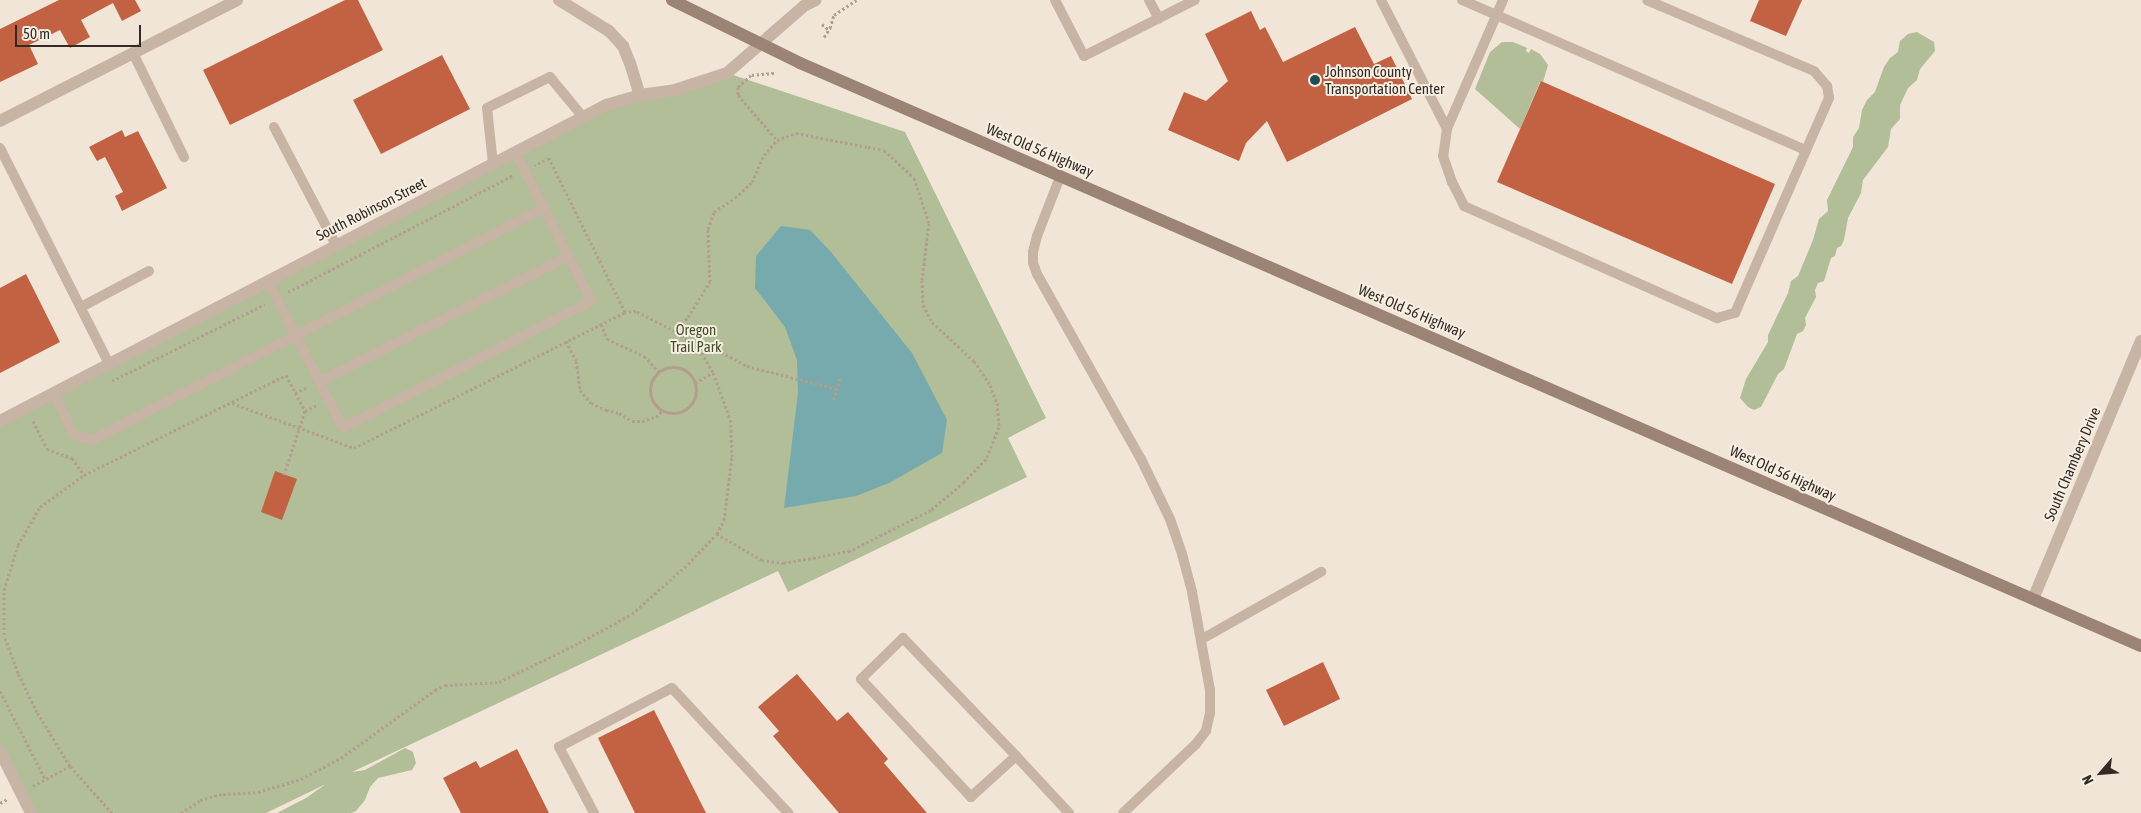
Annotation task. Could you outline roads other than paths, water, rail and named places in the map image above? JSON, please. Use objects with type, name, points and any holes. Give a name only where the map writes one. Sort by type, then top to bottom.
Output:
[{"type":"main road","name":"West Old 56 Highway","points":[[672,0],[762,45],[1060,177],[2141,646]]},
{"type":"street","points":[[0,121],[238,0]]},
{"type":"street","points":[[559,0],[609,31],[623,46],[640,95]]},
{"type":"street","name":"South Robinson Street","points":[[0,421],[606,105],[640,95],[674,90],[714,79],[728,73],[804,6],[816,0]]},
{"type":"street","name":"South Chambery Drive","points":[[2033,599],[2141,341]]},
{"type":"street","points":[[0,751],[32,813]]},
{"type":"lane","points":[[1055,0],[1084,56],[1195,0]]},
{"type":"lane","points":[[1149,0],[1159,19]]},
{"type":"lane","points":[[1381,0],[1447,129]]},
{"type":"lane","points":[[1462,0],[1805,150]]},
{"type":"lane","points":[[1503,0],[1447,129],[1443,156],[1452,182],[1464,206],[1717,318],[1735,312],[1767,243],[1805,150],[1829,98],[1827,86],[1814,71],[1647,0]]},
{"type":"lane","points":[[133,53],[184,157]]},
{"type":"lane","points":[[493,164],[487,108],[550,77],[583,117]]},
{"type":"lane","points":[[274,127],[336,245]]},
{"type":"lane","points":[[0,148],[109,364]]},
{"type":"lane","points":[[268,281],[342,428],[591,301],[516,152]]},
{"type":"lane","points":[[1060,177],[1033,252],[1035,269],[1141,459],[1170,519],[1182,554],[1202,639],[1210,690],[1210,713],[1206,731],[1196,744],[1123,813]]},
{"type":"lane","points":[[54,393],[74,435],[92,440],[544,208]]},
{"type":"lane","points":[[319,382],[568,256]]},
{"type":"lane","points":[[81,307],[149,271]]},
{"type":"lane","points":[[1202,639],[1322,572]]},
{"type":"lane","points":[[1016,756],[971,797],[860,679],[903,638],[1016,756],[1069,813]]},
{"type":"lane","points":[[594,813],[559,747],[672,688],[788,813]]},
{"type":"water","points":[[781,226],[810,230],[831,252],[912,353],[947,420],[942,453],[889,483],[856,496],[784,508],[798,393],[797,360],[785,327],[755,288],[756,256]]},
{"type":"place","name":"Johnson County Transportation Center","points":[[1315,80]]},
{"type":"park label","name":"Oregon Trail Park","points":[[696,338]]}]
